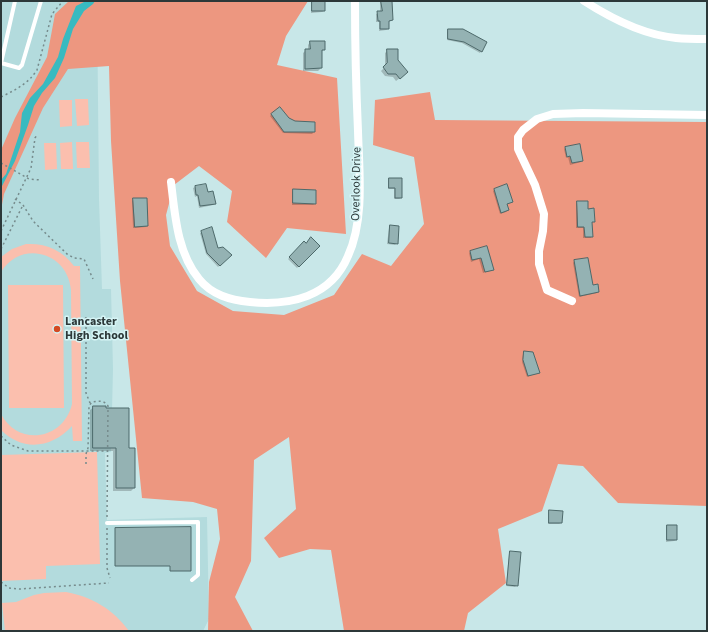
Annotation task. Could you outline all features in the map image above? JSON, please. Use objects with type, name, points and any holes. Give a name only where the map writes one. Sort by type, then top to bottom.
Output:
[{"type":"street","name":"Overlook Drive","points":[[171,182],[183,252],[199,279],[215,293],[235,300],[268,303],[290,302],[310,296],[328,284],[336,276],[348,257],[353,245],[357,225],[359,202],[359,166],[355,1]]},
{"type":"street","points":[[584,1],[618,21],[647,32],[676,38],[707,39]]},
{"type":"street","points":[[572,301],[547,290],[539,264],[539,251],[543,231],[544,214],[535,185],[518,149],[520,133],[537,119],[553,114],[707,115]]},
{"type":"lane","points":[[15,1],[1,63],[18,68],[22,66],[41,1]]},
{"type":"lane","points":[[107,523],[198,522],[198,575],[192,580]]},
{"type":"path","points":[[1,97],[20,87],[32,77],[37,70],[52,14],[63,1]]},
{"type":"path","points":[[1,231],[31,168],[35,138],[37,135]]},
{"type":"path","points":[[1,163],[27,177],[40,180]]},
{"type":"path","points":[[15,199],[23,205],[33,221],[67,254],[74,258],[84,259],[93,279]]},
{"type":"path","points":[[1,249],[23,205]]},
{"type":"path","points":[[86,317],[86,393],[90,403],[86,464]]},
{"type":"path","points":[[90,403],[101,401],[105,402],[108,406],[107,568],[110,578]]},
{"type":"path","points":[[1,436],[12,445],[28,451],[107,451]]},
{"type":"path","points":[[1,582],[9,588],[20,589],[108,583]]},
{"type":"shaded area","name":"Lancaster High School","points":[[1,1],[97,1],[99,199],[102,289],[111,289],[113,369],[111,452],[105,453],[107,520],[207,517],[209,619],[203,631],[1,631]]},
{"type":"shaded area","points":[[69,1],[308,1],[286,36],[277,65],[337,78],[346,234],[287,228],[266,258],[227,222],[232,191],[199,166],[174,185],[166,215],[170,246],[197,291],[233,311],[284,315],[334,295],[362,254],[391,266],[424,224],[414,157],[373,145],[375,100],[430,92],[435,120],[707,122],[707,506],[618,503],[583,466],[558,464],[542,511],[498,529],[506,583],[468,613],[464,631],[344,631],[331,550],[310,549],[279,558],[264,538],[296,509],[289,437],[254,460],[251,561],[235,597],[253,631],[208,631],[209,582],[220,539],[217,509],[193,502],[142,498],[120,281],[111,141],[109,66],[68,69],[43,108],[4,194],[1,210],[1,150],[15,118],[47,57],[55,14]]},
{"type":"shaded area","points":[[75,99],[88,99],[89,125],[77,126]]},
{"type":"shaded area","points":[[59,100],[72,100],[72,126],[60,127]]},
{"type":"shaded area","points":[[72,142],[73,169],[61,169],[60,143]]},
{"type":"shaded area","points":[[76,142],[89,142],[90,168],[77,168]]},
{"type":"shaded area","points":[[44,143],[56,143],[57,169],[45,170]]},
{"type":"shaded area","points":[[26,244],[47,246],[59,252],[74,266],[80,266],[82,441],[73,441],[72,426],[56,439],[47,443],[37,444],[19,442],[1,430],[1,414],[9,425],[19,432],[29,435],[40,435],[51,432],[60,425],[67,416],[72,404],[71,290],[68,277],[62,267],[53,259],[42,254],[31,253],[20,256],[10,262],[1,272],[1,257],[12,249]]},
{"type":"shaded area","points":[[8,285],[63,285],[64,408],[9,408]]},
{"type":"shaded area","points":[[97,452],[100,564],[46,566],[46,579],[1,581],[1,455]]},
{"type":"shaded area","points":[[66,592],[85,597],[101,605],[116,616],[129,631],[5,631],[2,603],[16,602],[44,593]]},
{"type":"water","points":[[86,1],[95,1],[84,11],[73,29],[64,58],[55,78],[42,93],[34,106],[15,161],[1,188],[1,180],[6,174],[20,132],[22,113],[30,98],[43,84],[58,57],[63,39],[76,6]]},
{"type":"building","points":[[312,1],[325,1],[325,11],[312,11]]},
{"type":"building","points":[[381,1],[392,1],[393,20],[389,21],[389,29],[380,29],[380,21],[378,21],[377,11],[382,11]]},
{"type":"building","points":[[448,29],[463,29],[487,42],[482,52],[464,42],[448,39]]},
{"type":"building","points":[[310,41],[325,41],[325,50],[322,50],[322,68],[305,69],[305,49],[310,49]]},
{"type":"building","points":[[387,49],[398,49],[398,60],[408,72],[400,79],[396,74],[388,74],[383,67],[387,63]]},
{"type":"building","points":[[280,107],[289,118],[295,121],[315,122],[315,132],[284,132],[271,114]]},
{"type":"building","points":[[580,144],[583,161],[572,163],[570,156],[567,157],[565,147]]},
{"type":"building","points":[[389,178],[402,178],[402,198],[395,198],[395,188],[389,188]]},
{"type":"building","points":[[206,184],[208,192],[213,191],[216,204],[200,206],[198,195],[196,195],[195,186]]},
{"type":"building","points":[[507,184],[513,202],[507,204],[509,210],[501,213],[494,189]]},
{"type":"building","points":[[293,189],[316,190],[316,204],[293,203]]},
{"type":"building","points":[[133,198],[147,198],[148,226],[135,227]]},
{"type":"building","points":[[577,201],[588,201],[588,209],[594,208],[595,222],[592,222],[593,237],[585,237],[584,227],[578,227]]},
{"type":"building","points":[[390,225],[399,226],[398,244],[389,243]]},
{"type":"building","points":[[212,227],[218,248],[223,247],[232,255],[220,266],[207,253],[201,231]]},
{"type":"building","points":[[311,237],[320,246],[299,267],[289,257],[304,241],[306,243]]},
{"type":"building","points":[[487,246],[494,270],[485,272],[481,258],[472,260],[470,251]]},
{"type":"building","points":[[588,258],[593,285],[598,284],[599,292],[580,296],[574,260]]},
{"type":"building","points":[[524,351],[533,352],[540,373],[528,376],[523,360]]},
{"type":"building","points":[[93,406],[106,406],[106,408],[129,408],[129,448],[135,448],[135,488],[116,488],[116,448],[93,448]]},
{"type":"building","points":[[549,510],[563,511],[562,523],[549,523]]},
{"type":"building","points":[[667,525],[677,525],[677,540],[667,540]]},
{"type":"building","points":[[191,527],[191,571],[170,571],[170,566],[115,566],[115,528]]},
{"type":"building","points":[[510,551],[521,552],[518,586],[507,585]]},
{"type":"place","name":"Lancaster High School","points":[[57,329]]}]
